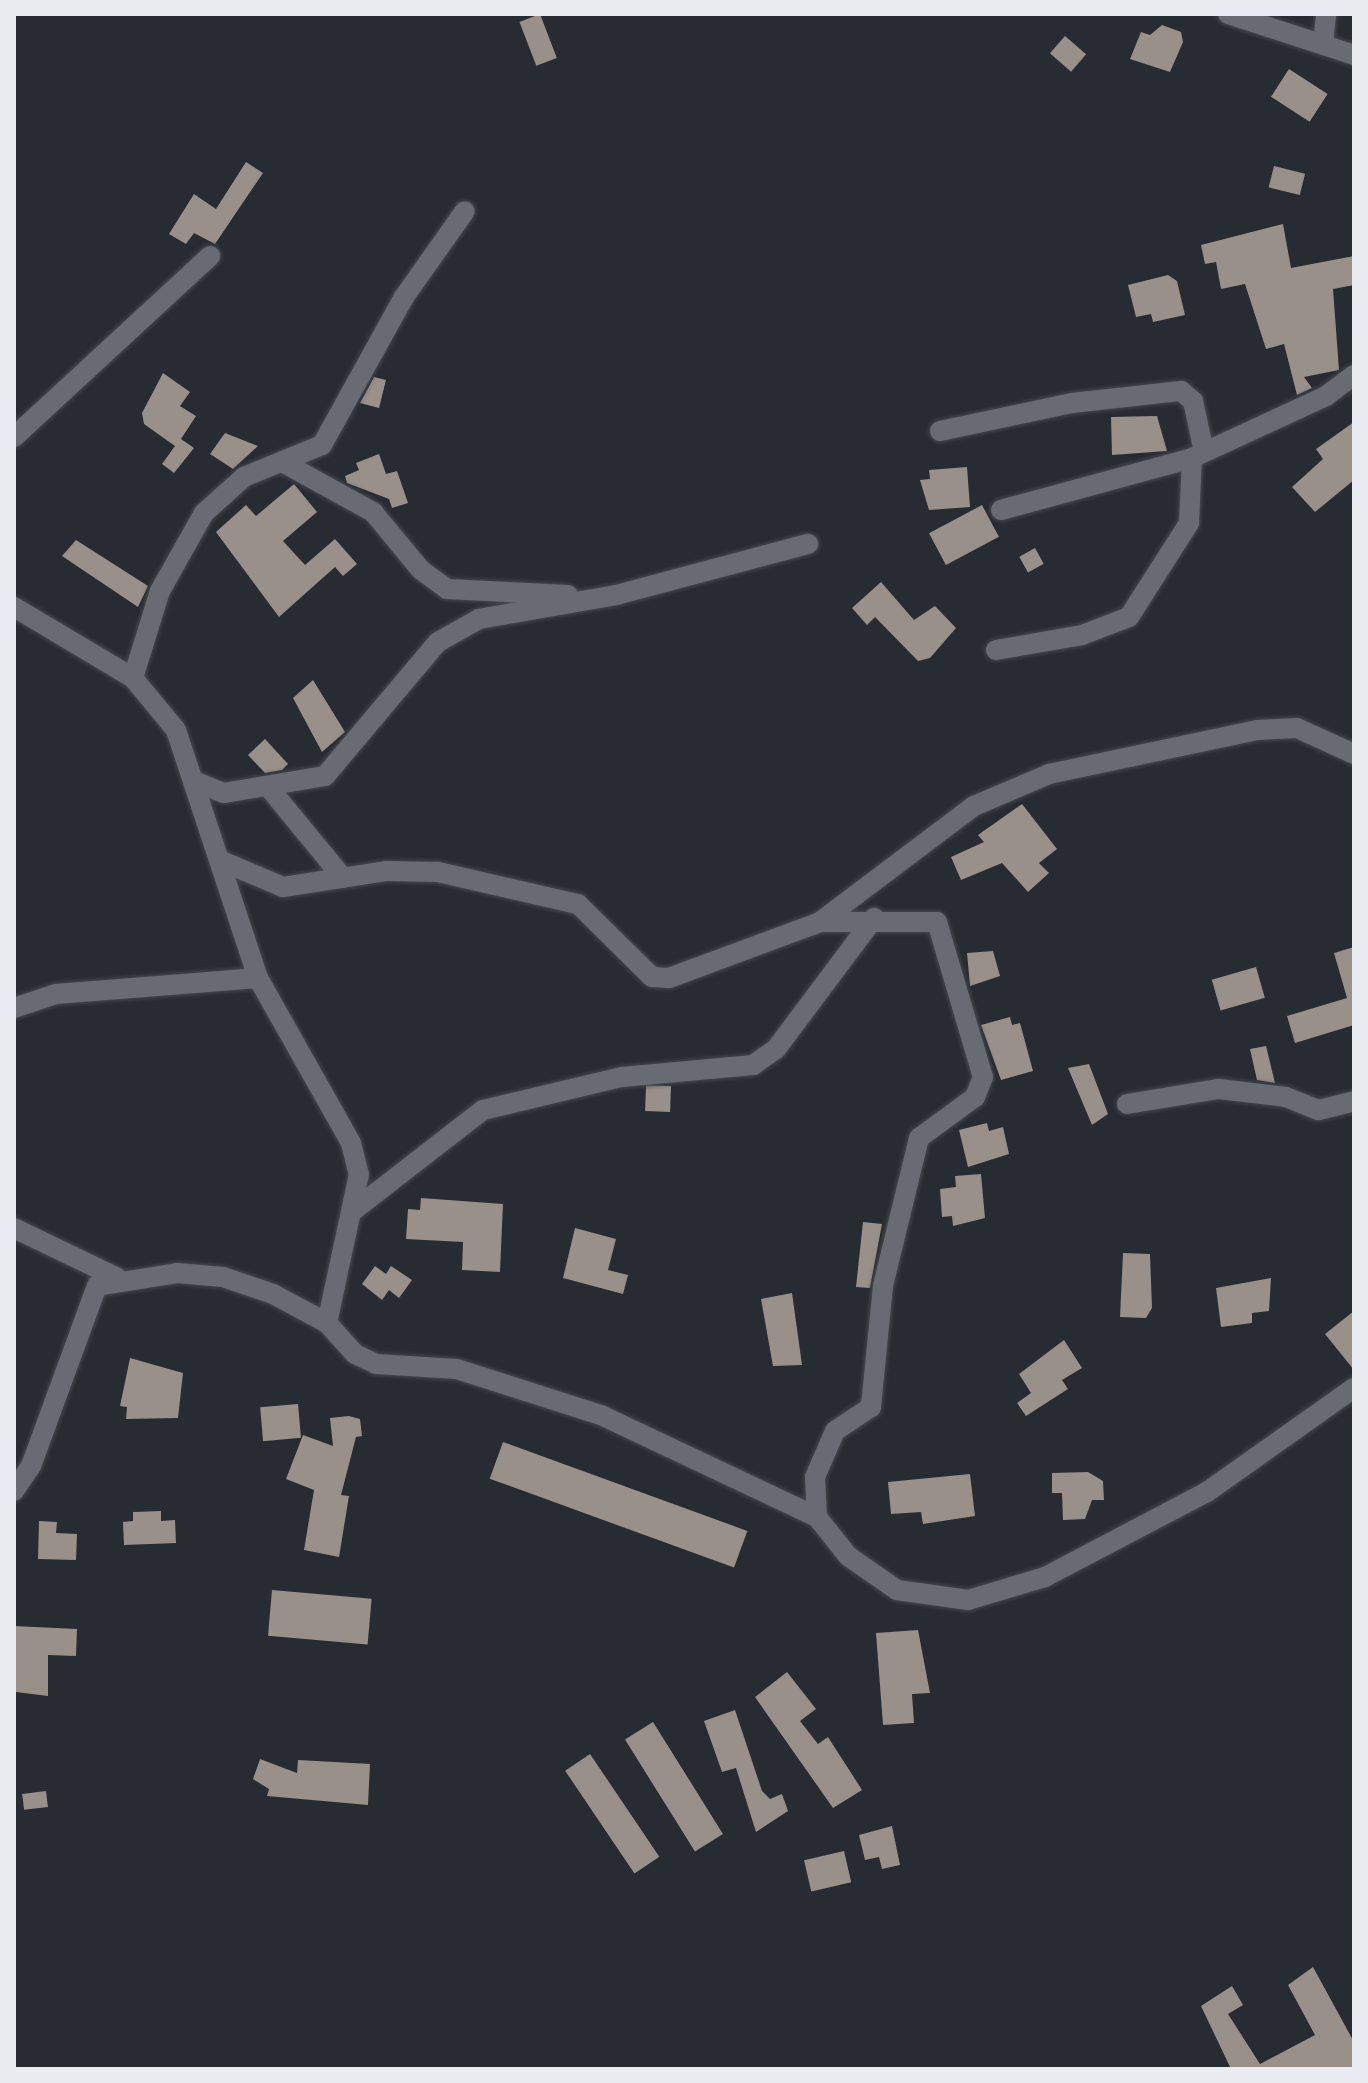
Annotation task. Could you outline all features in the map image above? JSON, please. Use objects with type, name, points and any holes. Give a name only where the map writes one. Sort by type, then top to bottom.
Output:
[{"type":"street","points":[[1228,14],[1354,55]]},
{"type":"street","points":[[1323,44],[1326,14]]},
{"type":"street","points":[[133,678],[160,591],[204,513],[244,477],[322,445],[404,297],[465,211]]},
{"type":"street","points":[[14,437],[210,256]]},
{"type":"street","points":[[1001,510],[1198,455],[1326,396],[1354,375]]},
{"type":"street","points":[[940,431],[1072,403],[1181,391],[1193,401],[1198,455],[1189,523],[1129,617],[1082,635],[996,650]]},
{"type":"street","points":[[284,463],[373,512],[421,570],[447,589],[616,595]]},
{"type":"street","points":[[194,781],[224,793],[270,789],[325,776],[438,642],[479,619],[616,595],[808,544]]},
{"type":"street","points":[[14,607],[133,678],[176,730],[224,862],[258,978],[351,1143],[359,1174],[354,1210],[327,1323]]},
{"type":"street","points":[[820,922],[974,806],[1049,774],[1257,730],[1297,728],[1354,754]]},
{"type":"street","points":[[270,789],[343,878]]},
{"type":"street","points":[[224,862],[283,887],[343,878],[438,872],[578,904],[652,977],[669,978],[820,922],[874,918],[937,922],[983,1077],[975,1097],[919,1138],[883,1286],[871,1407],[835,1431],[815,1477],[817,1517]]},
{"type":"street","points":[[354,1210],[459,1122],[483,1110],[622,1077],[753,1065],[776,1049],[874,918]]},
{"type":"street","points":[[14,1008],[56,994],[258,978]]},
{"type":"street","points":[[1127,1104],[1219,1089],[1286,1097],[1319,1110],[1354,1101]]},
{"type":"street","points":[[14,1228],[118,1278]]},
{"type":"street","points":[[14,1491],[31,1466],[87,1302],[97,1286],[118,1278],[223,1277],[327,1323],[355,1354],[376,1364],[511,1382],[817,1517],[874,1578],[897,1590],[968,1600],[1045,1577],[1207,1492],[1354,1388]]},
{"type":"building","points":[[540,14],[557,58],[536,66],[519,22]]},
{"type":"building","points":[[1162,25],[1181,32],[1183,42],[1170,72],[1130,59],[1141,32],[1150,35]]},
{"type":"building","points":[[1065,36],[1086,54],[1071,72],[1050,53]]},
{"type":"building","points":[[1289,69],[1328,94],[1310,122],[1271,97]]},
{"type":"building","points":[[246,162],[263,173],[215,244],[194,233],[186,244],[169,234],[194,194],[216,209]]},
{"type":"building","points":[[1274,166],[1305,174],[1300,195],[1269,187]]},
{"type":"building","points":[[1283,224],[1291,268],[1354,256],[1354,285],[1333,289],[1339,370],[1304,377],[1312,388],[1297,395],[1284,344],[1266,349],[1245,284],[1221,289],[1216,262],[1205,264],[1201,245]]},
{"type":"building","points":[[1168,275],[1177,281],[1185,315],[1153,322],[1151,314],[1136,317],[1128,285]]},
{"type":"building","points":[[163,373],[190,392],[180,406],[196,416],[181,439],[194,448],[174,473],[162,464],[175,446],[144,424],[142,413]]},
{"type":"building","points":[[374,377],[386,380],[379,408],[360,403]]},
{"type":"building","points":[[1157,416],[1167,451],[1112,455],[1111,417]]},
{"type":"building","points":[[1354,422],[1354,480],[1315,512],[1292,487],[1323,459],[1316,449]]},
{"type":"building","points":[[225,433],[258,446],[233,469],[210,454]]},
{"type":"building","points":[[379,454],[386,474],[397,471],[408,503],[392,508],[389,499],[347,483],[345,476],[359,470],[356,463]]},
{"type":"building","points":[[967,467],[970,507],[929,510],[920,480],[930,479],[929,470]]},
{"type":"building","points":[[294,484],[317,512],[283,541],[305,565],[335,539],[357,564],[343,576],[335,567],[279,617],[216,532],[246,505],[256,516]]},
{"type":"building","points":[[982,505],[999,537],[946,565],[929,533]]},
{"type":"building","points":[[76,540],[148,586],[138,607],[62,556]]},
{"type":"building","points":[[1035,548],[1044,564],[1028,572],[1019,557]]},
{"type":"building","points":[[881,582],[914,620],[935,606],[956,628],[930,658],[918,661],[875,617],[867,625],[852,608]]},
{"type":"building","points":[[313,680],[345,732],[322,752],[293,698]]},
{"type":"building","points":[[265,739],[288,764],[282,770],[265,773],[248,755]]},
{"type":"building","points":[[1022,804],[1057,849],[1039,863],[1049,873],[1028,892],[1002,863],[961,880],[951,857],[984,842],[978,835]]},
{"type":"building","points":[[1354,947],[1354,1025],[1295,1043],[1287,1016],[1347,998],[1334,953]]},
{"type":"building","points":[[993,951],[1000,976],[970,986],[967,953]]},
{"type":"building","points":[[1256,967],[1265,998],[1221,1010],[1212,980]]},
{"type":"building","points":[[1010,1017],[1012,1025],[1020,1023],[1033,1071],[1001,1080],[981,1025]]},
{"type":"building","points":[[1266,1046],[1275,1083],[1257,1080],[1250,1049]]},
{"type":"building","points":[[1089,1064],[1108,1114],[1092,1125],[1068,1068]]},
{"type":"building","points":[[646,1085],[671,1086],[670,1112],[645,1111]]},
{"type":"building","points":[[987,1123],[989,1131],[1003,1127],[1009,1154],[968,1167],[959,1130]]},
{"type":"building","points":[[981,1174],[985,1218],[953,1226],[952,1216],[942,1217],[940,1189],[956,1187],[955,1176]]},
{"type":"building","points":[[421,1198],[503,1204],[500,1272],[462,1270],[463,1242],[406,1239],[408,1209],[420,1210]]},
{"type":"building","points":[[863,1222],[882,1224],[870,1288],[856,1287]]},
{"type":"building","points":[[575,1228],[616,1239],[608,1270],[628,1275],[623,1294],[563,1278]]},
{"type":"building","points":[[1123,1253],[1150,1254],[1152,1308],[1146,1318],[1120,1317]]},
{"type":"building","points":[[375,1266],[386,1274],[391,1266],[412,1280],[399,1298],[389,1290],[382,1300],[362,1284]]},
{"type":"building","points":[[1271,1278],[1269,1311],[1252,1313],[1252,1323],[1221,1327],[1216,1288]]},
{"type":"building","points":[[792,1293],[802,1365],[773,1366],[761,1299]]},
{"type":"building","points":[[1354,1311],[1354,1370],[1325,1334]]},
{"type":"building","points":[[1064,1340],[1082,1368],[1062,1380],[1068,1389],[1026,1416],[1017,1403],[1031,1393],[1019,1374]]},
{"type":"building","points":[[130,1358],[183,1373],[178,1418],[126,1419],[127,1407],[120,1406]]},
{"type":"building","points":[[298,1404],[301,1438],[263,1441],[260,1407]]},
{"type":"building","points":[[349,1416],[360,1419],[362,1436],[356,1437],[341,1495],[349,1496],[339,1557],[304,1550],[314,1490],[286,1479],[303,1435],[333,1446],[330,1418]]},
{"type":"building","points":[[503,1442],[747,1531],[734,1568],[490,1479]]},
{"type":"building","points":[[1088,1472],[1103,1481],[1104,1500],[1092,1500],[1085,1519],[1063,1520],[1062,1493],[1052,1493],[1052,1473]]},
{"type":"building","points":[[970,1474],[975,1516],[923,1524],[921,1512],[891,1514],[888,1482]]},
{"type":"building","points":[[161,1511],[161,1521],[175,1520],[176,1543],[124,1545],[123,1522],[133,1521],[133,1512]]},
{"type":"building","points":[[39,1521],[57,1522],[56,1533],[77,1534],[76,1560],[38,1559]]},
{"type":"building","points":[[272,1590],[372,1599],[368,1645],[268,1636]]},
{"type":"building","points":[[14,1626],[77,1629],[76,1656],[48,1655],[48,1696],[16,1692]]},
{"type":"building","points":[[918,1630],[930,1693],[912,1694],[914,1723],[883,1725],[876,1633]]},
{"type":"building","points":[[787,1672],[816,1709],[800,1721],[818,1744],[828,1737],[862,1790],[833,1808],[755,1697]]},
{"type":"building","points":[[735,1710],[762,1791],[770,1799],[782,1794],[788,1811],[756,1832],[736,1768],[722,1772],[704,1721]]},
{"type":"building","points":[[653,1722],[723,1834],[695,1851],[625,1739]]},
{"type":"building","points":[[590,1754],[659,1857],[634,1874],[565,1771]]},
{"type":"building","points":[[260,1759],[297,1773],[298,1760],[370,1764],[368,1805],[267,1796],[269,1789],[253,1779]]},
{"type":"building","points":[[46,1791],[48,1807],[24,1810],[22,1794]]},
{"type":"building","points":[[892,1826],[900,1865],[882,1869],[879,1857],[865,1860],[859,1835]]},
{"type":"building","points":[[844,1851],[851,1882],[811,1891],[804,1860]]},
{"type":"building","points":[[1313,1967],[1354,2042],[1354,2069],[1231,2069],[1201,2006],[1232,1986],[1243,2005],[1228,2014],[1260,2064],[1315,2035],[1288,1985]]}]
